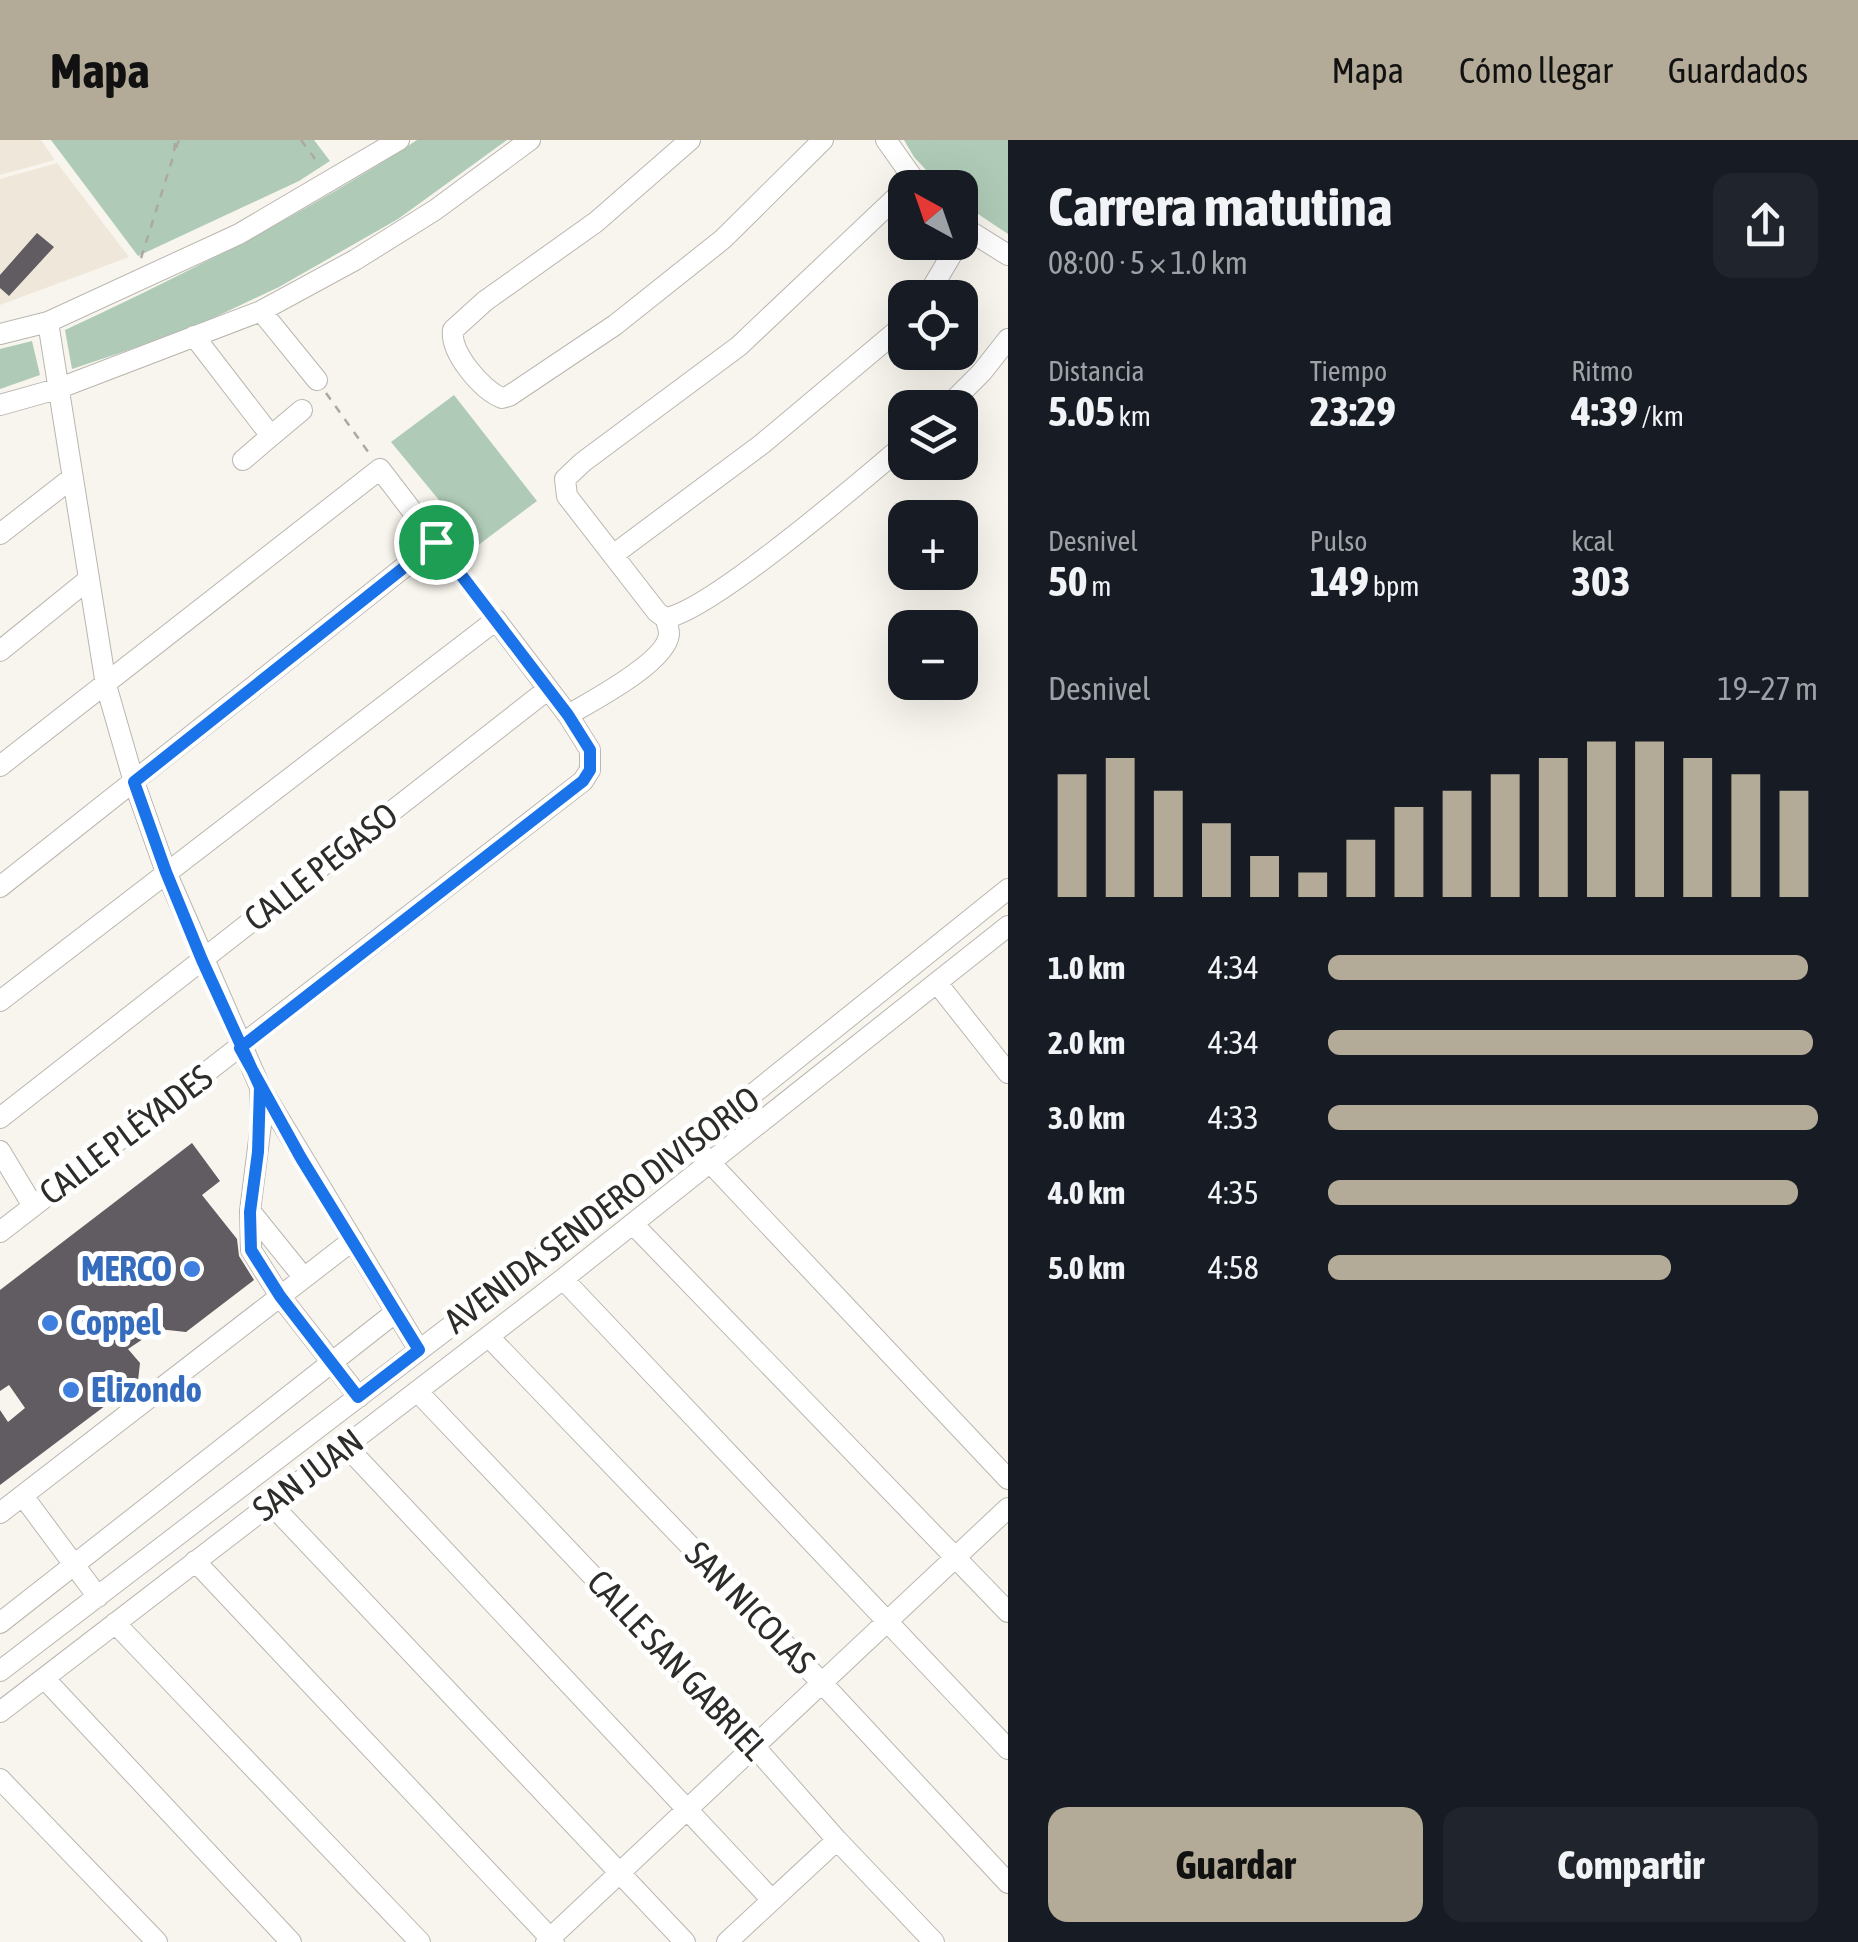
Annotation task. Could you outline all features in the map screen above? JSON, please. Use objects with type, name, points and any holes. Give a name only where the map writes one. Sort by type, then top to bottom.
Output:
[{"type":"street","points":[[0,334],[48,322],[239,234],[399,140]]},
{"type":"street","points":[[0,404],[57,390],[261,311],[419,220],[530,140]]},
{"type":"street","points":[[690,140],[596,222],[486,301],[453,330],[455,349],[496,396],[509,396],[640,306],[723,239],[823,140]]},
{"type":"street","points":[[886,140],[902,170]]},
{"type":"street","points":[[0,1002],[496,620],[568,715],[662,652],[669,635],[666,618],[657,612],[567,496],[565,479],[739,346],[888,207]]},
{"type":"street","points":[[978,242],[1008,255]]},
{"type":"street","points":[[261,311],[317,380]]},
{"type":"street","points":[[48,322],[106,685],[166,872],[260,1087],[419,1350]]},
{"type":"street","points":[[194,336],[272,436]]},
{"type":"street","points":[[614,556],[762,444],[888,338]]},
{"type":"street","points":[[964,390],[1008,339]]},
{"type":"street","points":[[243,460],[302,410]]},
{"type":"street","points":[[666,618],[679,615],[732,581],[888,457]]},
{"type":"street","points":[[0,766],[380,469],[436,542],[0,887]]},
{"type":"street","points":[[0,534],[72,478]]},
{"type":"street","points":[[0,651],[89,579]]},
{"type":"street","name":"CALLE PEGASO","points":[[0,1118],[548,690]]},
{"type":"street","name":"CALLE PLÉYADES","points":[[0,1232],[583,781],[590,770],[590,750],[568,715]]},
{"type":"street","name":"AVENIDA SENDERO DIVISORIO","points":[[0,1671],[692,1143],[1008,889]]},
{"type":"street","name":"AVENIDA SENDERO DIVISORIO","points":[[711,1164],[1008,926]]},
{"type":"street","points":[[937,983],[1008,1073]]},
{"type":"street","points":[[260,1087],[258,1152],[250,1212],[251,1250],[280,1296],[358,1397]]},
{"type":"street","points":[[692,1143],[1008,1479]]},
{"type":"street","points":[[0,1151],[33,1206]]},
{"type":"street","name":"SAN JUAN","points":[[0,1712],[711,1164]]},
{"type":"street","points":[[250,1212],[304,1278]]},
{"type":"street","points":[[633,1224],[1008,1612]]},
{"type":"street","points":[[0,1514],[353,1240]]},
{"type":"street","points":[[563,1279],[1008,1749]]},
{"type":"street","points":[[0,1623],[396,1312]]},
{"type":"street","name":"SAN NICOLAS","points":[[488,1337],[1008,1882]]},
{"type":"street","name":"CALLE SAN GABRIEL","points":[[418,1391],[934,1942]]},
{"type":"street","points":[[346,1446],[772,1900]]},
{"type":"street","points":[[23,1496],[98,1597]]},
{"type":"street","points":[[270,1502],[684,1942]]},
{"type":"street","points":[[195,1561],[550,1941],[1008,1508]]},
{"type":"street","points":[[115,1623],[420,1942]]},
{"type":"street","points":[[44,1678],[292,1942]]},
{"type":"street","points":[[0,1779],[158,1942]]},
{"type":"street","points":[[727,1942],[837,1840]]},
{"type":"path","points":[[134,283],[177,140]]},
{"type":"path","points":[[301,140],[315,159]]},
{"type":"path","points":[[317,380],[380,469]]},
{"type":"path","points":[[436,542],[496,620]]},
{"type":"shaded area","points":[[0,140],[41,140],[55,160],[0,175]]},
{"type":"shaded area","points":[[57,163],[129,257],[0,305],[0,179]]},
{"type":"green space","points":[[51,140],[314,140],[330,161],[299,181],[138,256]]},
{"type":"green space","points":[[417,140],[507,140],[398,219],[279,287],[188,330],[72,369],[65,330],[245,241]]},
{"type":"green space","points":[[904,140],[1008,140],[1008,234],[978,214],[978,170],[926,170]]},
{"type":"green space","points":[[32,341],[40,375],[0,389],[0,349]]},
{"type":"green space","points":[[454,395],[537,501],[477,546],[391,442]]},
{"type":"building","points":[[37,233],[54,247],[9,296],[0,288],[0,275]]},
{"type":"building","points":[[192,1143],[220,1181],[202,1195],[237,1239],[239,1256],[254,1280],[186,1332],[158,1329],[128,1349],[140,1363],[138,1381],[0,1485],[0,1410],[8,1422],[25,1408],[9,1385],[0,1391],[0,1290]]},
{"type":"place","name":"MERCO","points":[[192,1269]]},
{"type":"place","name":"Coppel","points":[[50,1323]]},
{"type":"place","name":"Elizondo","points":[[71,1390]]},
{"type":"route","points":[[436,542],[134,782],[202,960],[240,1048],[260,1087],[261,1124],[250,1212],[251,1250],[280,1296],[358,1397],[419,1350],[301,1158],[240,1048],[583,781],[592,762],[590,750],[568,715],[436,542]]}]
